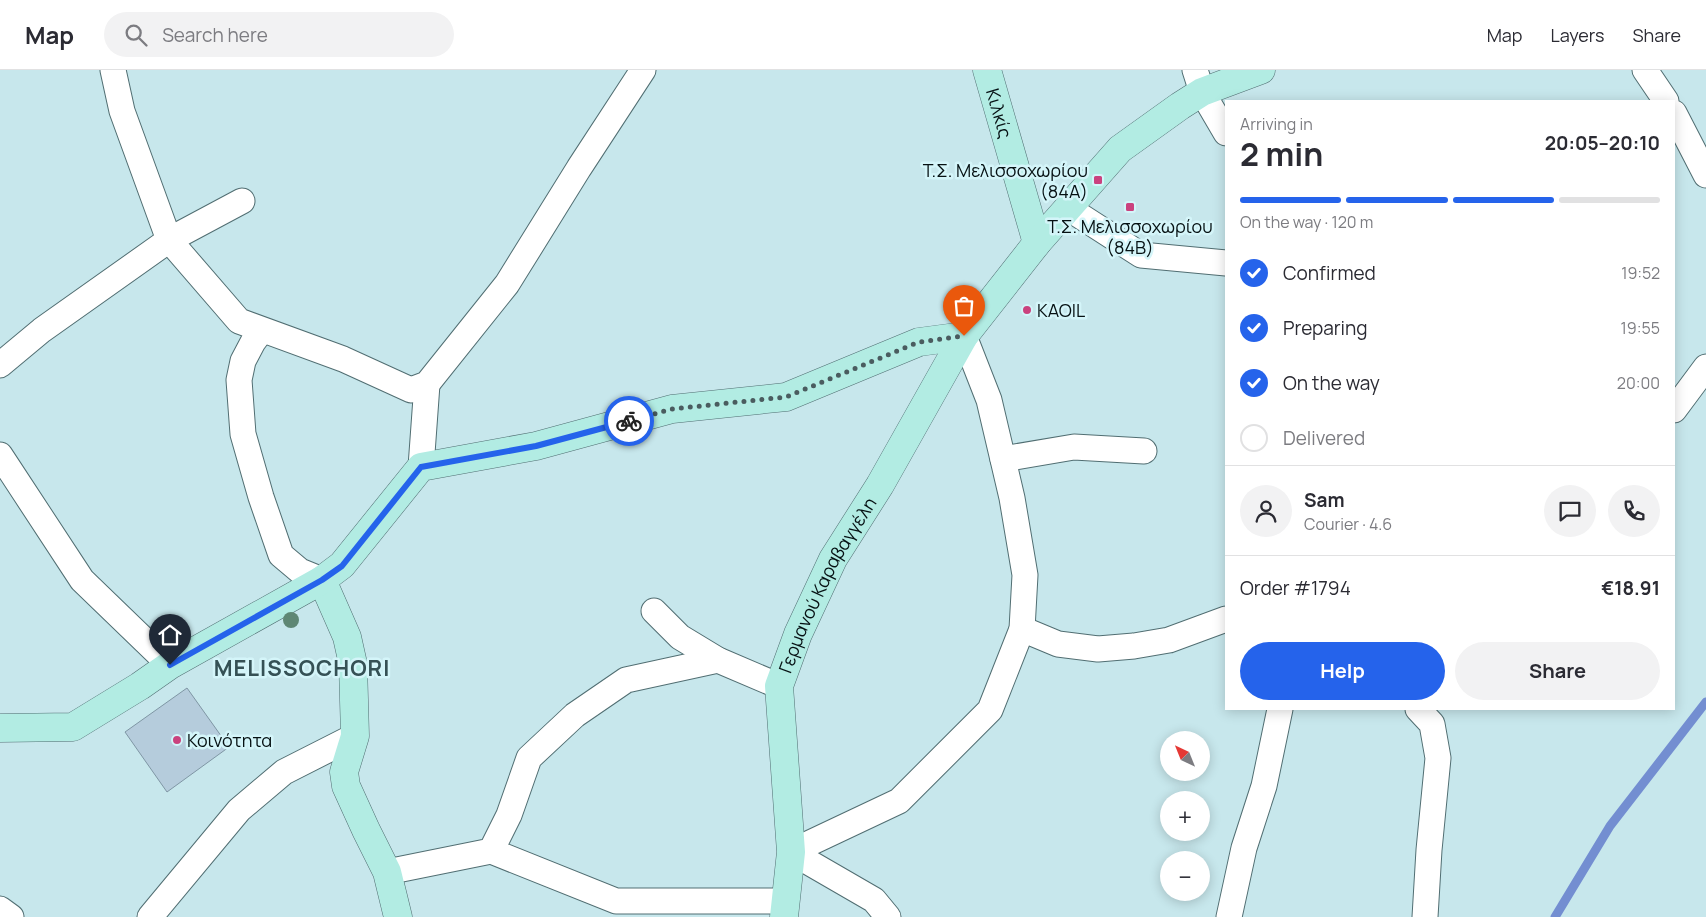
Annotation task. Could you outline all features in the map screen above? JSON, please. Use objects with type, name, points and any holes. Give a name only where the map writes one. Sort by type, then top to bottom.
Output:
[{"type":"main road","name":"Κιλκίς","points":[[988,70],[1037,243]]},
{"type":"main road","name":"Γερμανού Καραβαγγέλη","points":[[785,909],[791,852],[779,686],[798,634],[833,559],[880,485],[964,336],[1037,243],[1120,149],[1180,106],[1198,81],[1262,70]]},
{"type":"main road","points":[[0,728],[73,726],[140,686],[170,665],[218,640],[322,580],[342,566],[421,467],[536,446],[672,409],[786,397],[919,342],[964,336]]},
{"type":"main road","points":[[322,580],[347,636],[353,664],[355,736],[344,772],[346,786],[388,872],[398,917]]},
{"type":"street","points":[[113,70],[122,111],[169,240],[238,321],[343,359],[411,390],[428,384],[507,284],[643,70]]},
{"type":"street","points":[[1645,70],[1665,100]]},
{"type":"street","points":[[1198,81],[1225,130]]},
{"type":"street","points":[[1675,117],[1706,175]]},
{"type":"street","points":[[0,365],[42,330],[169,240],[242,201]]},
{"type":"street","points":[[1068,208],[1141,255],[1225,263]]},
{"type":"street","points":[[262,330],[243,361],[239,380],[244,434],[261,497],[281,555],[300,571],[322,580]]},
{"type":"street","points":[[791,852],[899,801],[990,710],[1022,629],[1025,575],[1012,498],[989,400],[964,336]]},
{"type":"street","points":[[1675,409],[1706,367]]},
{"type":"street","points":[[421,467],[428,384]]},
{"type":"street","points":[[1003,459],[1074,447],[1144,451]]},
{"type":"street","points":[[0,455],[82,580],[170,665]]},
{"type":"street","points":[[654,611],[680,637],[718,660],[779,686]]},
{"type":"street","points":[[1022,629],[1058,644],[1098,648],[1134,646],[1169,640],[1225,619]]},
{"type":"street","points":[[491,851],[509,815],[529,758],[576,715],[626,680],[718,660]]},
{"type":"street","points":[[1229,917],[1244,848],[1264,786],[1280,710]]},
{"type":"street","points":[[1419,710],[1432,724],[1438,758],[1425,917]]},
{"type":"street","points":[[150,917],[239,810],[284,772],[355,736]]},
{"type":"street","points":[[388,872],[491,851],[616,901],[785,909]]},
{"type":"street","points":[[791,852],[874,900],[888,917]]},
{"type":"street","points":[[0,909],[11,917]]},
{"type":"building","name":"Κοινότητα","points":[[187,688],[229,747],[167,792],[125,732]]},
{"type":"waterway","points":[[1555,917],[1610,826],[1706,702]]},
{"type":"way so far","points":[[629,421],[672,409],[746,403],[786,397],[919,342],[964,336]]},
{"type":"place","name":"Τ.Σ. Μελισσοχωρίου (84Α)","points":[[1098,180]]},
{"type":"place","name":"Τ.Σ. Μελισσοχωρίου (84Β)","points":[[1130,207]]},
{"type":"place","name":"KAOIL","points":[[1027,310]]},
{"type":"place","name":"Κοινότητα","points":[[177,740]]},
{"type":"district","name":"MELISSOCHORI","points":[[302,668]]},
{"type":"route","points":[[170,665],[218,640],[322,580],[342,566],[421,467],[536,446],[629,421]]}]
